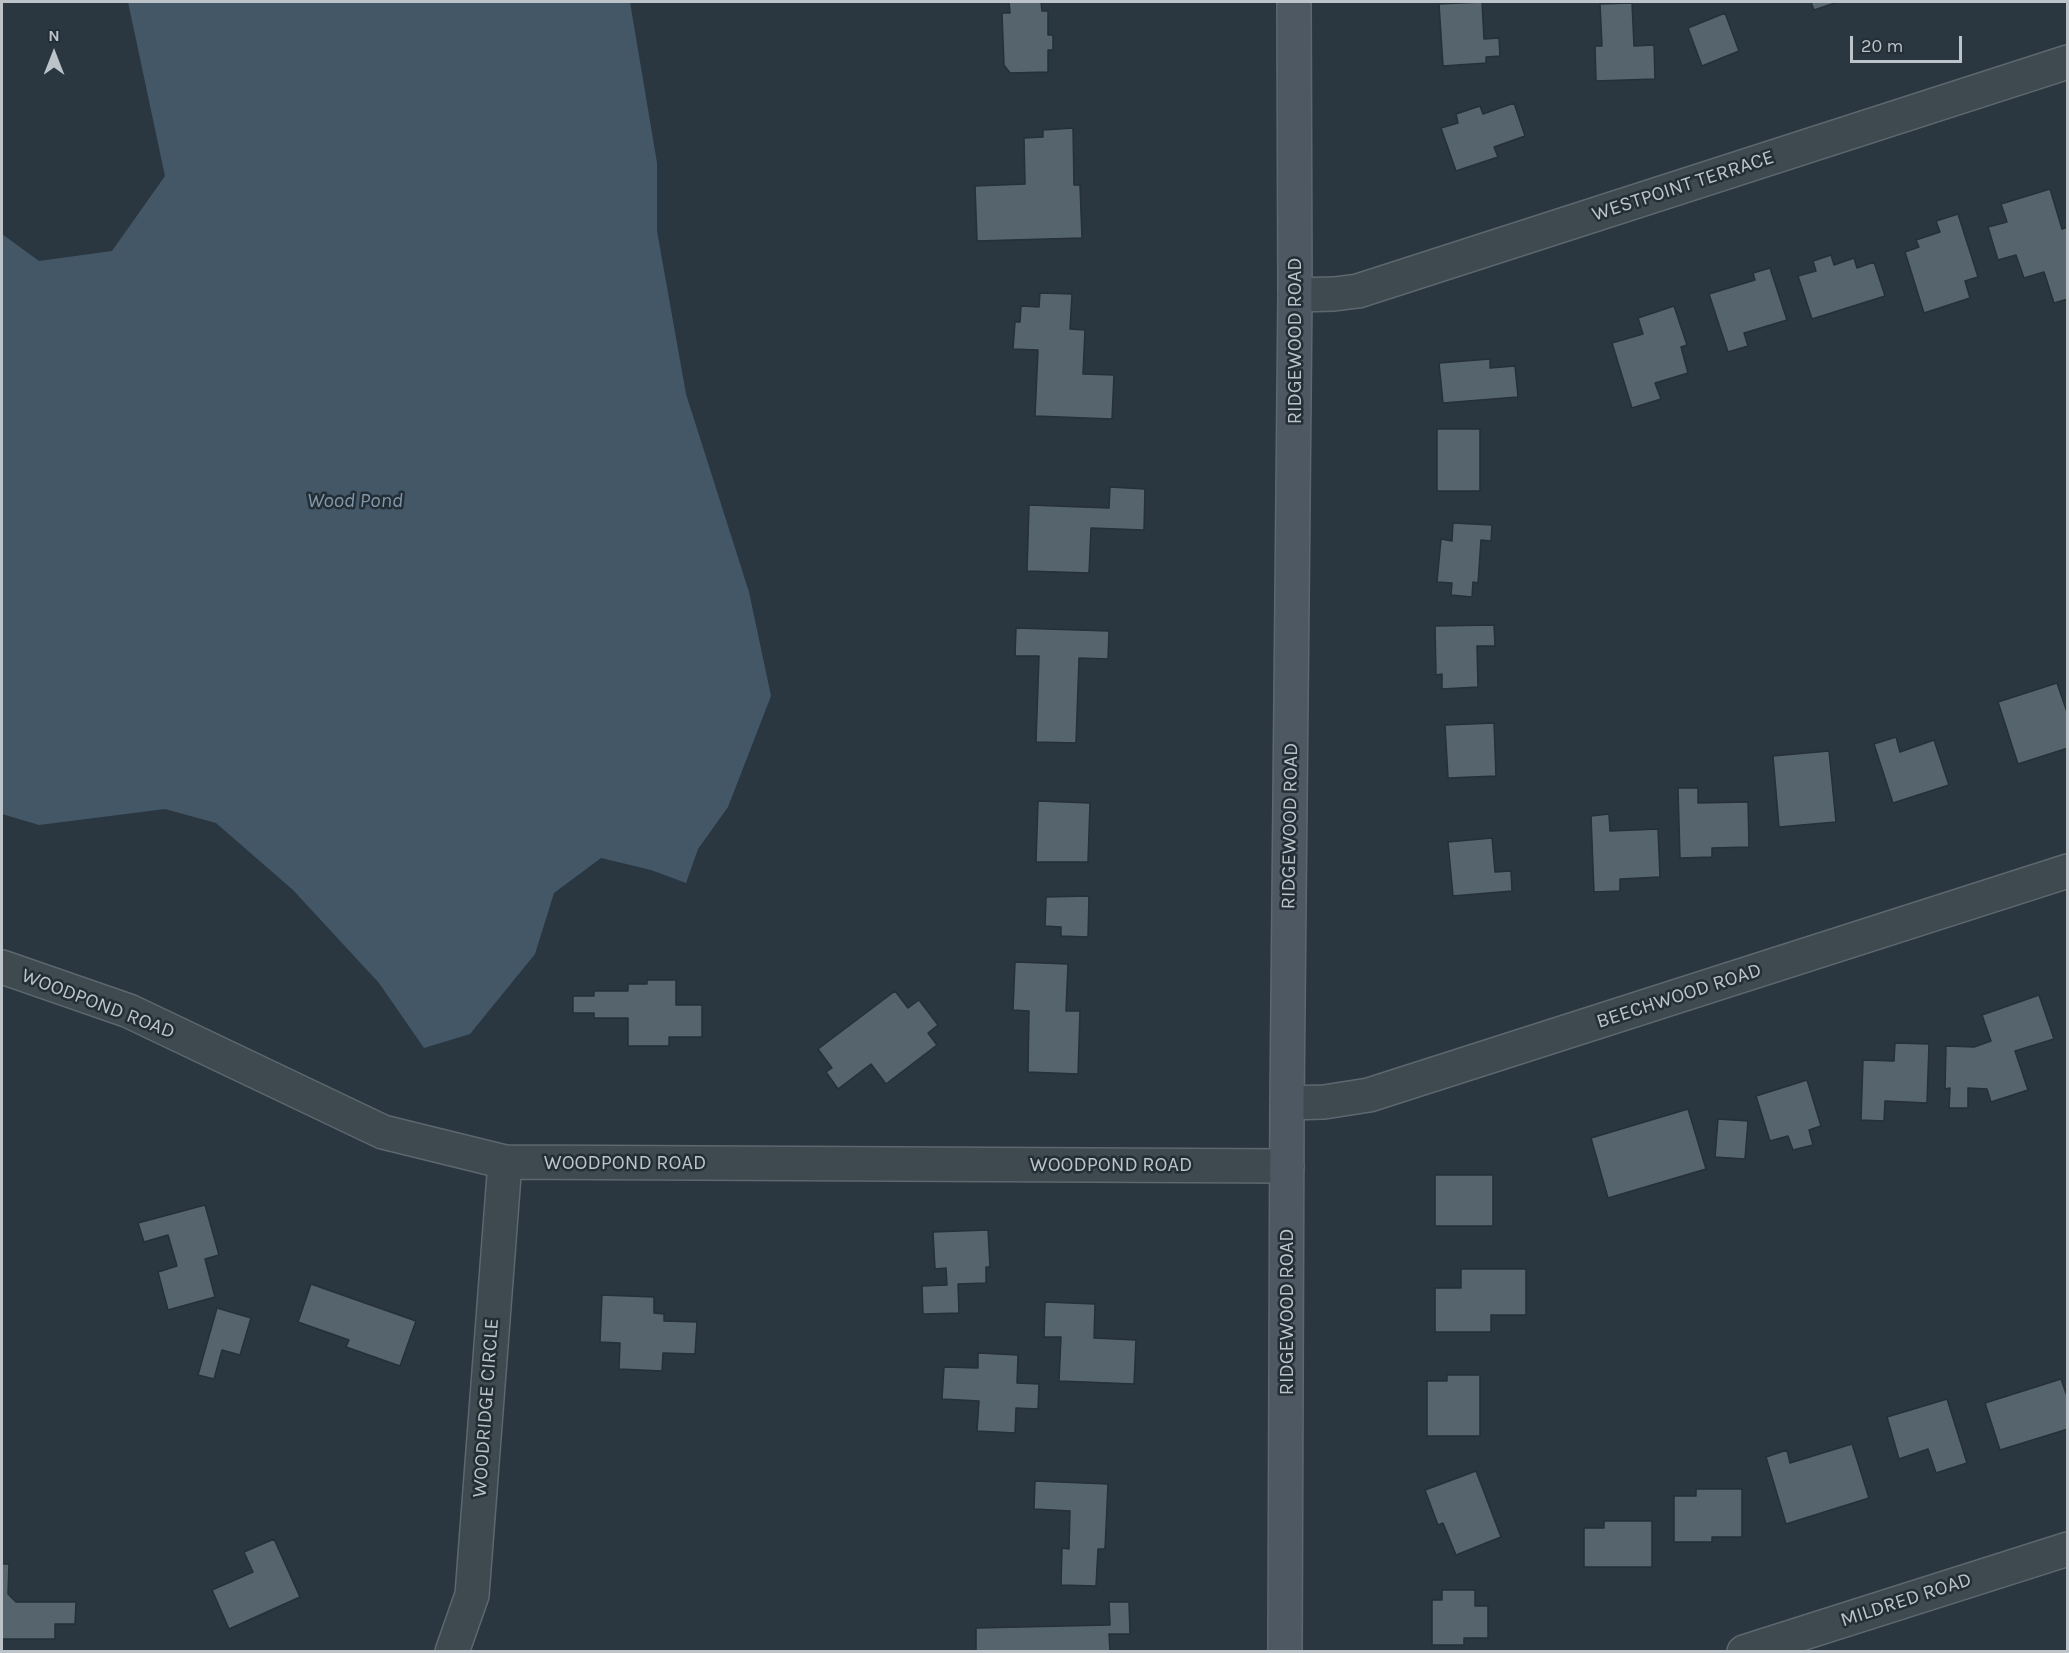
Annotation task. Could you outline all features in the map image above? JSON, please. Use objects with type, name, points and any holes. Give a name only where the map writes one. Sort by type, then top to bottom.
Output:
[{"type":"main road","name":"RIDGEWOOD ROAD","points":[[1285,1652],[1287,1103],[1295,294],[1294,2]]},
{"type":"street","name":"WESTPOINT TERRACE","points":[[1295,294],[1335,294],[1358,291],[2067,62]]},
{"type":"street","name":"BEECHWOOD ROAD","points":[[1287,1103],[1324,1102],[1370,1095],[2067,871]]},
{"type":"street","name":"WOODPOND ROAD","points":[[2,967],[129,1011],[383,1132],[506,1162],[1287,1166]]},
{"type":"street","name":"WOODRIDGE CIRCLE","points":[[452,1652],[472,1595],[506,1162]]},
{"type":"street","name":"MILDRED ROAD","points":[[1744,1652],[2067,1549]]},
{"type":"water","name":"Wood Pond","points":[[128,2],[630,2],[657,163],[657,231],[686,394],[749,592],[771,696],[728,807],[698,849],[686,883],[651,870],[601,858],[554,893],[535,954],[470,1034],[424,1048],[379,983],[293,890],[216,823],[165,809],[39,825],[2,814],[2,234],[39,261],[112,251],[165,176]]},
{"type":"building","points":[[1009,2],[1041,2],[1042,11],[1048,11],[1048,35],[1053,35],[1053,50],[1048,50],[1048,72],[1010,73],[1004,65],[1002,13],[1010,13]]},
{"type":"building","points":[[1482,2],[1484,39],[1499,38],[1500,56],[1486,57],[1486,63],[1443,66],[1439,4]]},
{"type":"building","points":[[1811,2],[1838,2],[1814,10]]},
{"type":"building","points":[[1632,3],[1634,46],[1654,45],[1655,79],[1596,81],[1595,46],[1602,46],[1600,4]]},
{"type":"building","points":[[1725,13],[1739,51],[1702,66],[1688,28]]},
{"type":"building","points":[[1514,103],[1525,136],[1494,147],[1498,157],[1456,171],[1441,128],[1458,123],[1456,114],[1480,106],[1483,114]]},
{"type":"building","points":[[1073,128],[1074,185],[1080,185],[1082,238],[977,241],[975,186],[1025,184],[1024,138],[1043,137],[1043,130]]},
{"type":"building","points":[[2050,189],[2062,229],[2068,227],[2068,299],[2054,303],[2044,272],[2024,278],[2016,255],[1998,260],[1988,227],[2007,222],[2001,204]]},
{"type":"building","points":[[1958,214],[1978,277],[1965,281],[1970,298],[1924,313],[1905,252],[1919,247],[1916,240],[1940,232],[1936,221]]},
{"type":"building","points":[[1831,255],[1834,265],[1854,258],[1857,268],[1874,262],[1885,296],[1812,319],[1798,276],[1816,271],[1813,261]]},
{"type":"building","points":[[1770,268],[1787,320],[1744,333],[1748,346],[1728,352],[1709,294],[1755,280],[1753,273]]},
{"type":"building","points":[[1040,293],[1072,294],[1070,329],[1085,330],[1083,374],[1114,375],[1112,419],[1035,416],[1038,350],[1013,349],[1015,322],[1020,322],[1021,306],[1039,307]]},
{"type":"building","points":[[1674,306],[1687,345],[1681,347],[1688,373],[1655,383],[1661,399],[1632,408],[1612,343],[1643,334],[1638,318]]},
{"type":"building","points":[[1490,359],[1490,368],[1515,366],[1518,397],[1443,403],[1439,363]]},
{"type":"building","points":[[1437,429],[1480,429],[1480,491],[1437,491]]},
{"type":"building","points":[[1110,487],[1145,489],[1144,530],[1091,528],[1089,573],[1027,571],[1029,505],[1109,508]]},
{"type":"building","points":[[1453,523],[1492,525],[1491,541],[1481,540],[1478,583],[1473,582],[1472,597],[1451,595],[1452,583],[1437,582],[1441,539],[1452,541]]},
{"type":"building","points":[[1494,625],[1495,646],[1477,646],[1478,687],[1442,689],[1442,674],[1436,675],[1435,626]]},
{"type":"building","points":[[1016,628],[1109,631],[1108,659],[1079,658],[1076,743],[1036,742],[1039,656],[1015,656]]},
{"type":"building","points":[[2057,683],[2068,715],[2068,748],[2018,764],[1998,702]]},
{"type":"building","points":[[1494,723],[1496,776],[1448,778],[1445,725]]},
{"type":"building","points":[[1896,737],[1900,752],[1934,740],[1949,785],[1893,803],[1874,744]]},
{"type":"building","points":[[1829,751],[1836,822],[1779,827],[1773,756]]},
{"type":"building","points":[[1678,788],[1698,788],[1698,803],[1748,802],[1749,847],[1712,848],[1712,857],[1680,858]]},
{"type":"building","points":[[1038,801],[1090,803],[1088,862],[1036,862]]},
{"type":"building","points":[[1609,814],[1610,831],[1658,829],[1660,877],[1620,879],[1620,891],[1594,892],[1591,816]]},
{"type":"building","points":[[1492,838],[1495,872],[1511,871],[1512,891],[1453,896],[1448,842]]},
{"type":"building","points":[[1089,896],[1088,937],[1061,936],[1061,927],[1045,926],[1046,897]]},
{"type":"building","points":[[1015,962],[1068,964],[1066,1011],[1080,1011],[1078,1074],[1028,1072],[1029,1011],[1013,1010]]},
{"type":"building","points":[[647,980],[676,980],[676,1005],[702,1005],[702,1037],[669,1037],[669,1046],[628,1046],[628,1018],[594,1018],[594,1013],[573,1013],[573,996],[594,996],[594,991],[628,991],[628,984],[647,984]]},
{"type":"building","points":[[895,991],[908,1008],[919,1000],[938,1025],[928,1033],[937,1045],[886,1084],[871,1064],[838,1089],[826,1072],[832,1068],[818,1049]]},
{"type":"building","points":[[2039,995],[2054,1039],[2015,1051],[2028,1090],[1991,1102],[1987,1089],[1968,1088],[1968,1108],[1949,1108],[1950,1088],[1945,1089],[1946,1046],[1974,1047],[1991,1041],[1982,1015]]},
{"type":"building","points":[[1895,1043],[1929,1044],[1927,1103],[1885,1101],[1884,1121],[1861,1120],[1863,1060],[1894,1061]]},
{"type":"building","points":[[1807,1080],[1821,1126],[1809,1130],[1813,1145],[1793,1150],[1788,1136],[1770,1141],[1756,1096]]},
{"type":"building","points":[[1688,1109],[1706,1169],[1608,1198],[1591,1138]]},
{"type":"building","points":[[1718,1119],[1748,1121],[1745,1159],[1715,1157]]},
{"type":"building","points":[[1435,1175],[1493,1175],[1493,1226],[1435,1226]]},
{"type":"building","points":[[205,1205],[219,1255],[205,1259],[215,1297],[168,1310],[158,1272],[177,1266],[168,1235],[144,1242],[138,1223]]},
{"type":"building","points":[[988,1230],[990,1267],[986,1267],[986,1283],[958,1284],[959,1313],[923,1314],[922,1286],[947,1285],[946,1268],[935,1269],[933,1232]]},
{"type":"building","points":[[1461,1269],[1526,1269],[1526,1315],[1491,1315],[1491,1332],[1435,1332],[1435,1288],[1461,1288]]},
{"type":"building","points":[[311,1284],[416,1321],[400,1366],[346,1347],[349,1340],[298,1322]]},
{"type":"building","points":[[602,1295],[654,1297],[654,1313],[664,1314],[664,1321],[697,1322],[695,1354],[663,1353],[662,1371],[619,1369],[620,1343],[600,1342]]},
{"type":"building","points":[[1045,1302],[1095,1304],[1094,1338],[1136,1340],[1134,1384],[1059,1381],[1061,1337],[1044,1337]]},
{"type":"building","points":[[217,1308],[251,1318],[240,1355],[222,1350],[214,1379],[198,1375]]},
{"type":"building","points":[[978,1353],[1018,1355],[1017,1383],[1039,1384],[1038,1409],[1016,1408],[1015,1433],[977,1431],[979,1401],[942,1399],[944,1367],[978,1368]]},
{"type":"building","points":[[1447,1375],[1480,1375],[1480,1436],[1427,1436],[1427,1381],[1447,1381]]},
{"type":"building","points":[[2061,1379],[2068,1399],[2068,1429],[2000,1450],[1985,1403]]},
{"type":"building","points":[[1947,1399],[1967,1463],[1936,1473],[1928,1449],[1899,1459],[1887,1417]]},
{"type":"building","points":[[1852,1444],[1869,1498],[1786,1524],[1766,1457],[1787,1450],[1790,1463]]},
{"type":"building","points":[[1476,1471],[1501,1537],[1456,1555],[1443,1523],[1438,1525],[1425,1490]]},
{"type":"building","points":[[1035,1481],[1108,1484],[1105,1549],[1098,1549],[1096,1586],[1061,1585],[1062,1548],[1069,1549],[1070,1511],[1034,1509]]},
{"type":"building","points":[[1696,1489],[1742,1489],[1742,1537],[1712,1537],[1712,1542],[1674,1542],[1674,1496],[1696,1496]]},
{"type":"building","points":[[1604,1521],[1652,1521],[1652,1567],[1584,1567],[1584,1528],[1604,1528]]},
{"type":"building","points":[[274,1539],[300,1597],[229,1629],[212,1590],[253,1572],[244,1552]]},
{"type":"building","points":[[2,1564],[9,1564],[8,1594],[16,1602],[76,1602],[75,1624],[55,1624],[55,1639],[2,1639]]},
{"type":"building","points":[[1442,1590],[1475,1590],[1475,1606],[1488,1606],[1488,1638],[1464,1638],[1464,1645],[1432,1645],[1432,1600],[1442,1600]]},
{"type":"building","points":[[1109,1602],[1129,1602],[1130,1634],[1109,1634],[1110,1652],[976,1652],[976,1628],[1110,1625]]}]
